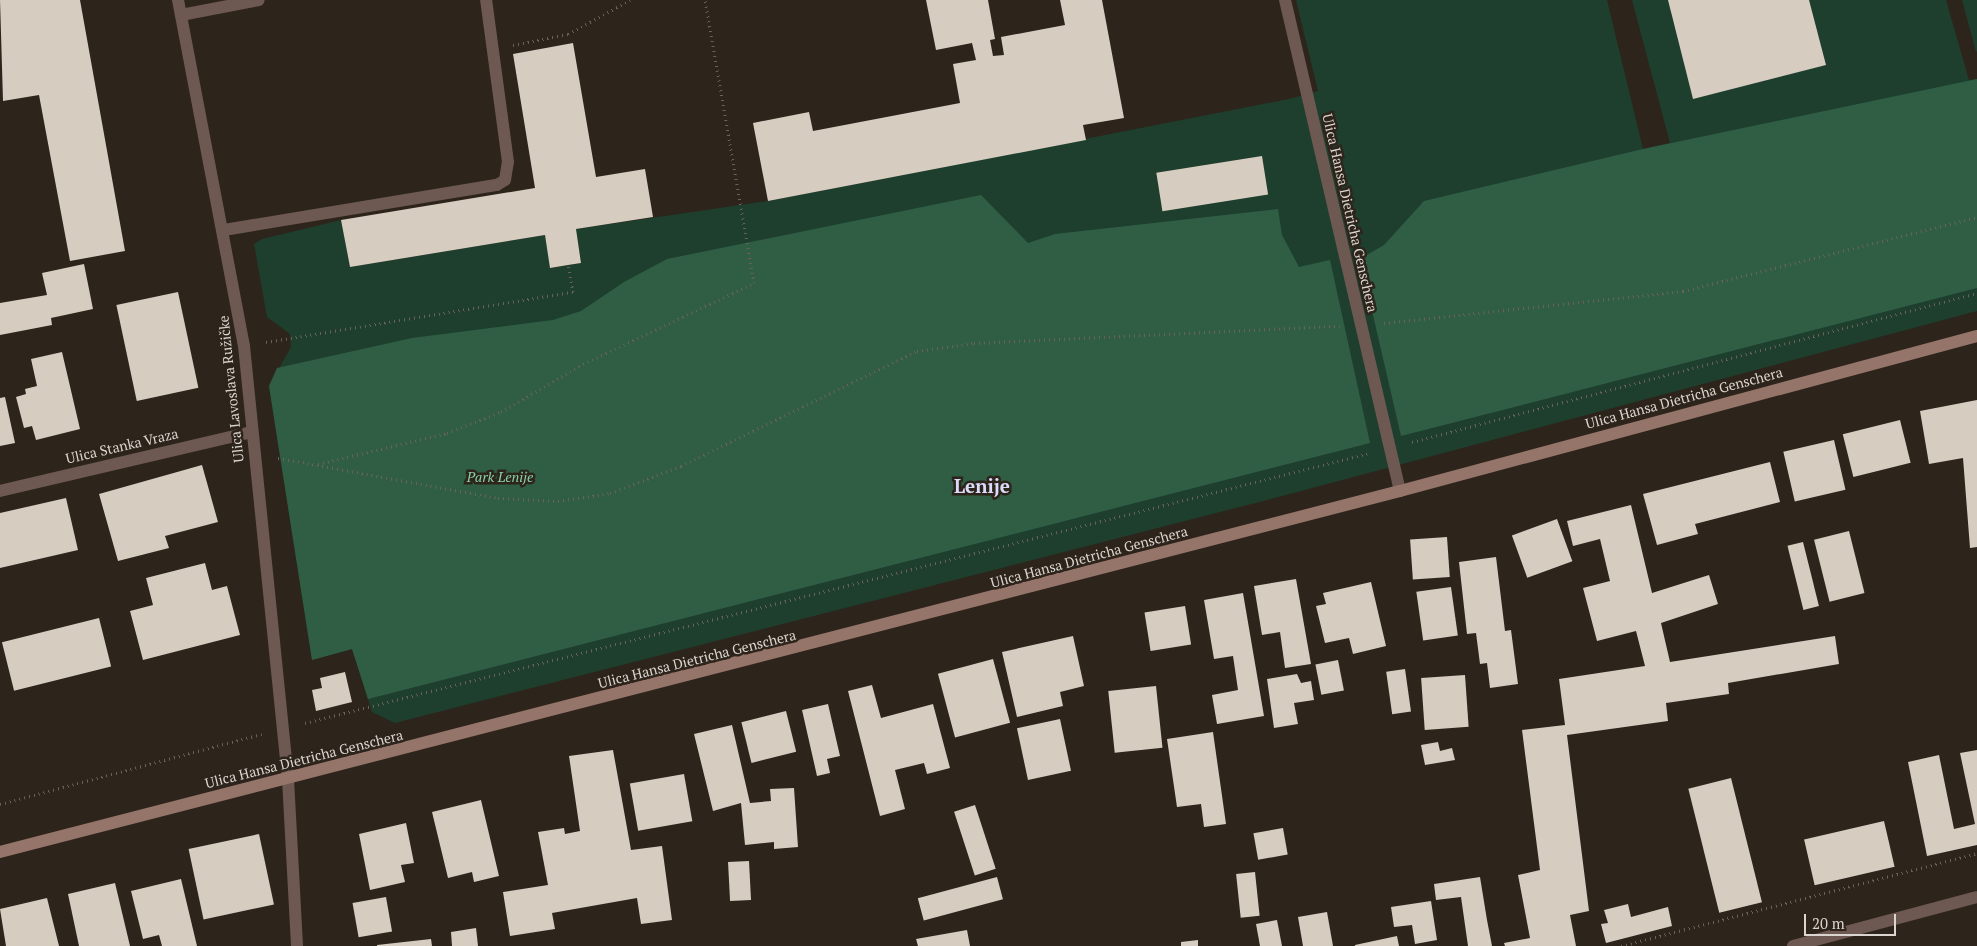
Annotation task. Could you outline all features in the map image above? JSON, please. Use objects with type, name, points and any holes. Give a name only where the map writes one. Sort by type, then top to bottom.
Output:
[{"type":"main road","name":"Ulica Hansa Dietricha Genschera","points":[[0,852],[1400,491],[1977,336]]},
{"type":"street","name":"Ulica Lavoslava Ružičke","points":[[178,0],[224,230],[244,346],[281,730],[288,779],[297,946]]},
{"type":"street","points":[[181,14],[259,0]]},
{"type":"street","points":[[224,230],[497,185],[504,180],[508,162],[486,0]]},
{"type":"street","name":"Ulica Hansa Dietricha Genschera","points":[[1285,0],[1400,491]]},
{"type":"street","name":"Ulica Stanka Vraza","points":[[0,490],[251,432]]},
{"type":"street","points":[[1793,946],[1977,896]]},
{"type":"path","points":[[492,48],[543,41],[568,34],[630,0]]},
{"type":"path","points":[[315,464],[447,434],[501,412],[583,364],[754,283],[705,0]]},
{"type":"path","points":[[254,455],[315,464],[498,498],[566,500],[610,494],[681,466],[917,352],[974,343],[1361,325],[1683,291],[1977,217]]},
{"type":"path","points":[[244,346],[573,292],[568,266]]},
{"type":"path","points":[[0,804],[281,730],[1390,448],[1977,293]]},
{"type":"path","points":[[1621,946],[1977,853]]},
{"type":"green space","name":"Park Lenije","points":[[1296,0],[1607,0],[1643,149],[1670,143],[1632,0],[1946,0],[1969,80],[1977,79],[1977,311],[1267,500],[395,723],[372,712],[352,649],[312,660],[269,386],[291,347],[290,334],[267,317],[254,244],[262,239],[341,220],[350,267],[545,235],[551,268],[581,263],[576,229],[768,201],[1289,99],[1318,91]]},
{"type":"green space","points":[[1962,0],[1977,0],[1976,52]]},
{"type":"green space","points":[[1977,79],[1977,288],[1401,436],[1360,259],[1384,245],[1424,201],[1643,149]]},
{"type":"green space","points":[[981,195],[1028,243],[1055,234],[1278,209],[1282,235],[1299,267],[1330,260],[1370,443],[368,699],[352,649],[312,660],[269,386],[277,368],[412,338],[553,320],[581,311],[624,282],[667,259]]},
{"type":"building","points":[[0,0],[80,0],[125,251],[70,261],[39,95],[3,101]]},
{"type":"building","points":[[926,0],[988,0],[995,39],[990,40],[993,56],[1004,55],[1001,37],[1065,25],[1060,0],[1102,0],[1124,118],[1083,125],[1086,140],[768,201],[753,123],[809,112],[813,131],[960,103],[953,64],[976,60],[972,43],[936,50]]},
{"type":"building","points":[[1668,0],[1809,0],[1826,65],[1693,99]]},
{"type":"building","points":[[573,43],[596,177],[645,169],[653,217],[576,229],[581,263],[550,268],[545,235],[350,267],[341,220],[535,188],[513,54]]},
{"type":"building","points":[[1262,156],[1268,195],[1162,211],[1156,173]]},
{"type":"building","points":[[84,264],[93,309],[51,318],[52,325],[0,335],[0,303],[47,295],[42,273]]},
{"type":"building","points":[[178,292],[198,388],[137,401],[116,305]]},
{"type":"building","points":[[62,352],[80,429],[36,440],[32,426],[24,428],[16,397],[26,394],[25,389],[37,386],[31,359]]},
{"type":"building","points":[[5,397],[15,443],[0,446],[0,398]]},
{"type":"building","points":[[1977,400],[1977,547],[1970,548],[1963,458],[1929,464],[1920,411]]},
{"type":"building","points":[[1900,420],[1911,463],[1853,477],[1843,434]]},
{"type":"building","points":[[1834,440],[1845,490],[1795,501],[1783,452]]},
{"type":"building","points":[[1770,462],[1780,502],[1695,524],[1698,534],[1657,545],[1643,494]]},
{"type":"building","points":[[202,465],[218,522],[165,536],[169,548],[118,561],[99,494]]},
{"type":"building","points":[[66,498],[78,550],[0,568],[0,513]]},
{"type":"building","points":[[1631,505],[1652,593],[1709,575],[1718,604],[1661,623],[1670,662],[1835,636],[1839,664],[1728,683],[1729,694],[1666,703],[1668,721],[1567,735],[1589,911],[1570,915],[1576,946],[1505,946],[1504,943],[1530,938],[1518,875],[1540,870],[1522,730],[1565,725],[1559,679],[1645,666],[1636,631],[1597,641],[1583,588],[1610,581],[1600,539],[1573,546],[1567,521]]},
{"type":"building","points":[[1557,519],[1572,561],[1527,578],[1512,535]]},
{"type":"building","points":[[1849,531],[1864,593],[1830,602],[1814,540]]},
{"type":"building","points":[[1447,537],[1450,577],[1413,579],[1410,540]]},
{"type":"building","points":[[1803,542],[1819,606],[1803,610],[1787,546]]},
{"type":"building","points":[[1496,557],[1505,631],[1511,630],[1518,684],[1490,688],[1487,663],[1480,664],[1476,633],[1467,634],[1459,562]]},
{"type":"building","points":[[205,563],[212,590],[227,586],[240,635],[143,660],[130,611],[153,605],[146,578]]},
{"type":"building","points":[[1296,579],[1311,664],[1285,668],[1280,632],[1262,635],[1254,586]]},
{"type":"building","points":[[1371,582],[1386,646],[1353,654],[1349,638],[1325,643],[1316,606],[1326,604],[1323,593]]},
{"type":"building","points":[[1451,587],[1458,636],[1423,640],[1416,592]]},
{"type":"building","points":[[1243,593],[1264,716],[1217,724],[1212,695],[1238,690],[1233,656],[1214,659],[1204,600]]},
{"type":"building","points":[[1185,606],[1191,645],[1151,651],[1145,612]]},
{"type":"building","points":[[99,618],[111,667],[14,691],[2,642]]},
{"type":"building","points":[[1073,636],[1084,686],[1060,692],[1063,706],[1017,717],[1002,652]]},
{"type":"building","points":[[993,659],[1010,723],[955,738],[938,674]]},
{"type":"building","points":[[1338,660],[1344,690],[1321,695],[1315,664]]},
{"type":"building","points":[[1405,669],[1411,712],[1392,714],[1386,672]]},
{"type":"building","points":[[345,672],[352,702],[316,711],[312,690],[322,688],[320,678]]},
{"type":"building","points":[[1297,674],[1301,683],[1311,681],[1314,700],[1294,703],[1298,724],[1274,728],[1267,679]]},
{"type":"building","points":[[1465,675],[1469,727],[1425,730],[1421,678]]},
{"type":"building","points":[[872,685],[881,718],[933,704],[950,768],[927,774],[924,763],[895,770],[905,809],[880,816],[848,691]]},
{"type":"building","points":[[1156,686],[1162,748],[1115,753],[1108,691]]},
{"type":"building","points":[[828,704],[840,756],[827,759],[830,773],[817,776],[802,710]]},
{"type":"building","points":[[786,711],[796,752],[752,763],[741,722]]},
{"type":"building","points":[[1060,719],[1071,771],[1028,780],[1017,728]]},
{"type":"building","points":[[732,725],[750,803],[771,801],[770,789],[794,788],[798,847],[774,849],[774,842],[745,845],[741,803],[713,811],[694,734]]},
{"type":"building","points":[[1213,732],[1226,824],[1204,827],[1201,804],[1177,807],[1167,739]]},
{"type":"building","points":[[1438,742],[1440,751],[1452,748],[1455,760],[1425,765],[1421,745]]},
{"type":"building","points":[[613,750],[631,850],[662,846],[672,920],[641,924],[637,898],[552,913],[555,929],[510,936],[503,892],[548,885],[538,832],[564,828],[565,834],[580,831],[569,756]]},
{"type":"building","points":[[1977,750],[1977,845],[1927,856],[1908,762],[1939,755],[1954,829],[1975,824],[1960,753]]},
{"type":"building","points":[[684,774],[692,821],[638,831],[630,784]]},
{"type":"building","points":[[1731,778],[1762,902],[1719,913],[1688,789]]},
{"type":"building","points":[[481,800],[499,876],[474,882],[472,872],[448,878],[432,812]]},
{"type":"building","points":[[975,805],[996,869],[975,876],[954,812]]},
{"type":"building","points":[[1884,821],[1895,867],[1815,885],[1804,839]]},
{"type":"building","points":[[406,823],[414,863],[401,865],[405,882],[370,890],[359,834]]},
{"type":"building","points":[[1283,828],[1288,855],[1258,860],[1253,833]]},
{"type":"building","points":[[259,834],[274,904],[204,919],[189,849]]},
{"type":"building","points":[[749,861],[751,900],[730,901],[728,862]]},
{"type":"building","points":[[1255,872],[1260,916],[1241,918],[1236,874]]},
{"type":"building","points":[[997,877],[1003,899],[924,920],[918,898]]},
{"type":"building","points":[[1480,877],[1492,946],[1468,946],[1461,897],[1436,900],[1434,884]]},
{"type":"building","points":[[181,879],[197,946],[162,946],[159,935],[143,939],[131,891]]},
{"type":"building","points":[[115,883],[130,946],[79,946],[68,894]]},
{"type":"building","points":[[386,897],[392,931],[359,937],[353,903]]},
{"type":"building","points":[[47,898],[59,946],[6,946],[0,909]]},
{"type":"building","points":[[1431,901],[1437,940],[1415,944],[1412,925],[1394,927],[1391,907]]},
{"type":"building","points":[[1628,904],[1631,917],[1668,907],[1672,926],[1606,943],[1601,924],[1608,923],[1604,910]]},
{"type":"building","points":[[1327,912],[1333,946],[1303,946],[1298,917]]},
{"type":"building","points":[[1277,920],[1282,946],[1260,946],[1256,924]]},
{"type":"building","points":[[476,928],[478,946],[452,946],[451,932]]},
{"type":"building","points":[[967,930],[970,946],[918,946],[916,939]]},
{"type":"building","points":[[1397,936],[1399,946],[1355,946],[1355,945]]},
{"type":"building","points":[[431,939],[432,946],[377,946],[377,945]]},
{"type":"building","points":[[1198,940],[1198,946],[1181,946],[1181,942]]},
{"type":"district","name":"Lenije","points":[[982,486]]}]
